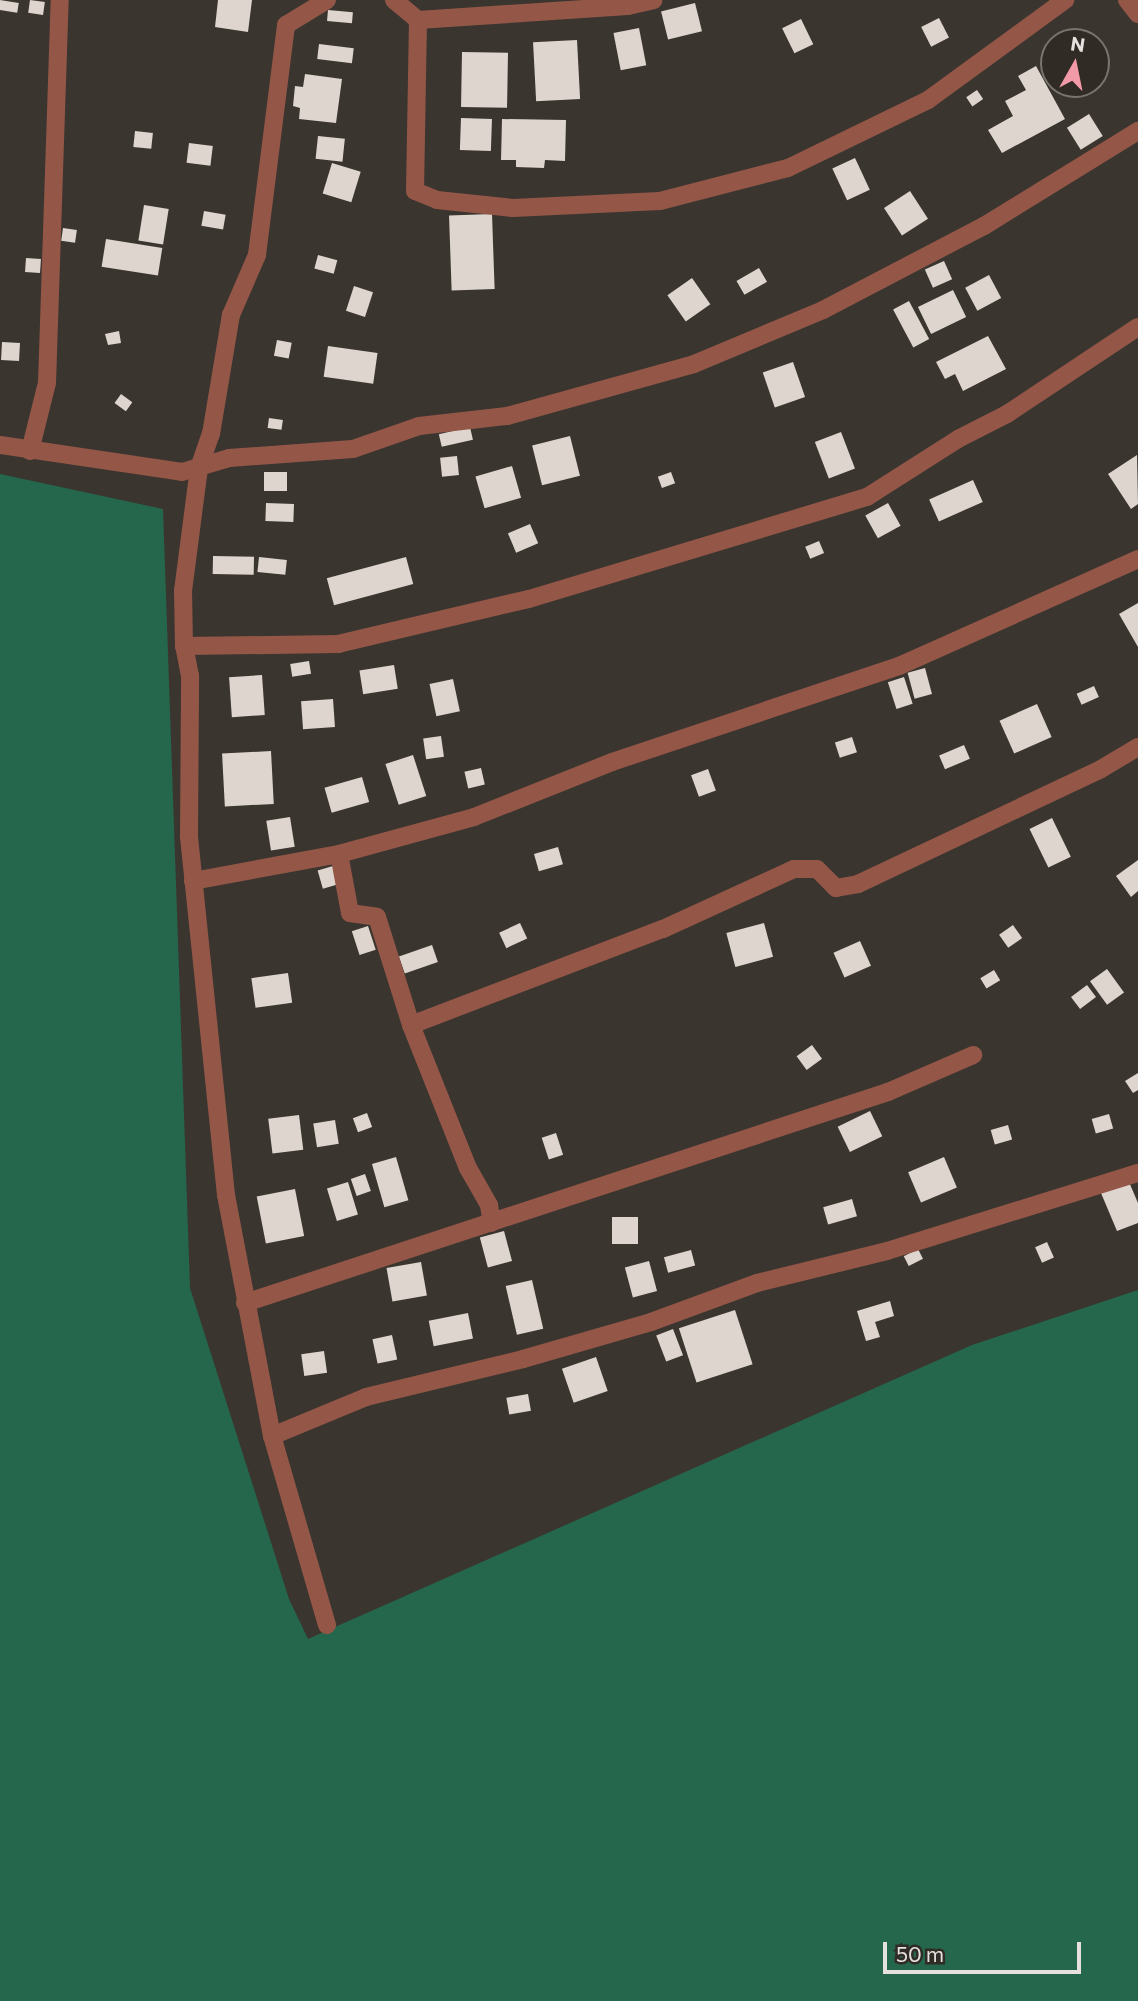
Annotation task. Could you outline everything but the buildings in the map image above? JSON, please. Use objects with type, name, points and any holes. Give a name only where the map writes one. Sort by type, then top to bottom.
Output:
[{"type":"street","points":[[30,451],[47,383],[61,0]]},
{"type":"street","points":[[327,0],[286,25],[257,255],[231,315],[211,434],[199,468],[183,591],[184,646],[190,676],[188,836],[225,1182],[244,1303],[272,1436],[327,1625]]},
{"type":"street","points":[[394,0],[418,20],[628,6],[653,0]]},
{"type":"street","points":[[418,20],[415,191],[437,201],[513,208],[660,201],[788,168],[928,100],[1065,0]]},
{"type":"street","points":[[1127,0],[1138,15]]},
{"type":"street","points":[[0,445],[182,472],[229,458],[353,449],[407,429],[507,416],[694,364],[823,310],[984,226],[1138,131]]},
{"type":"street","points":[[184,646],[338,644],[529,599],[867,497],[958,439],[1007,414],[1138,327]]},
{"type":"street","points":[[193,881],[339,853],[474,817],[612,762],[899,666],[1138,559]]},
{"type":"street","points":[[411,1025],[663,929],[794,869],[817,869],[836,888],[858,884],[1138,747]]},
{"type":"street","points":[[339,853],[350,913],[377,917],[411,1025],[468,1168],[489,1205],[492,1223]]},
{"type":"street","points":[[244,1303],[888,1092],[972,1055]]},
{"type":"street","points":[[272,1436],[366,1397],[574,1344],[757,1283],[887,1251],[1138,1173]]},
{"type":"green space","points":[[0,474],[163,509],[190,1288],[289,1599],[308,1639],[972,1345],[1138,1290],[1138,2001],[0,2001]]}]
